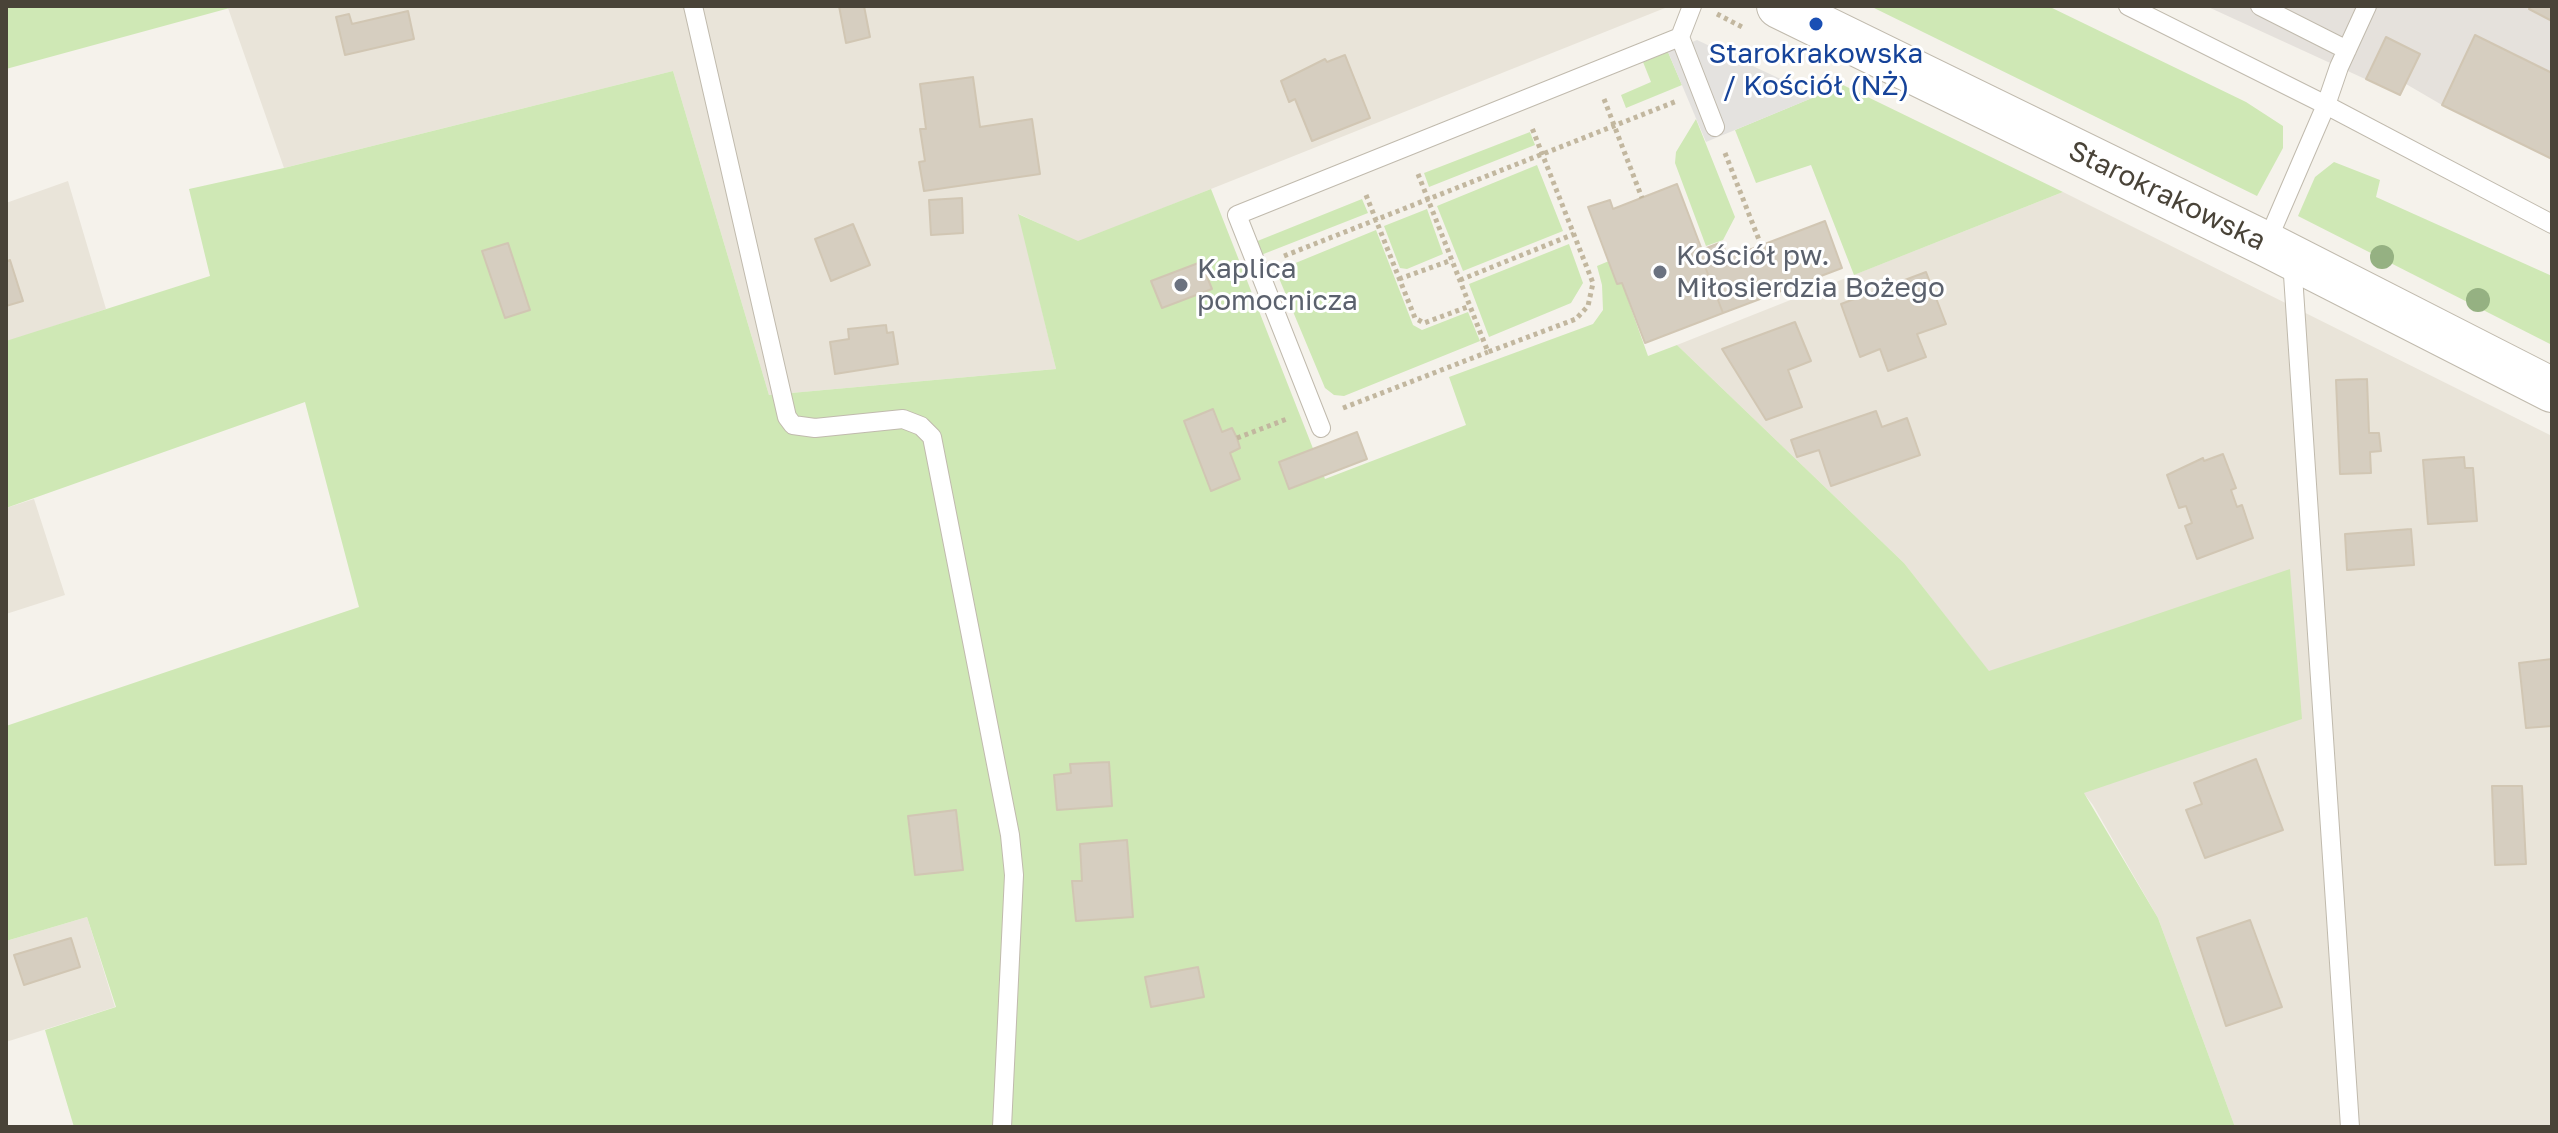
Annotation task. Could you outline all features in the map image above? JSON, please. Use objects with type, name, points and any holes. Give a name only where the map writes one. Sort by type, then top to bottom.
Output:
[{"type":"street","name":"Starokrakowska","points":[[1779,6],[2279,251],[2552,390]]},
{"type":"lane","points":[[693,6],[787,417],[793,425],[815,428],[903,419],[921,426],[932,437],[1010,835],[1014,875],[1002,1127]]},
{"type":"lane","points":[[1692,6],[1680,37],[1715,127]]},
{"type":"lane","points":[[2128,6],[2326,105],[2552,224]]},
{"type":"lane","points":[[2260,6],[2347,50]]},
{"type":"lane","points":[[2350,1127],[2279,251],[2326,105],[2367,6]]},
{"type":"lane","points":[[1317,418],[1237,215],[1680,37]]},
{"type":"path","points":[[1594,72],[1642,198]]},
{"type":"path","points":[[1257,267],[1701,91]]},
{"type":"path","points":[[1237,438],[1317,418],[1576,319],[1588,306],[1593,283],[1521,101]]},
{"type":"path","points":[[1715,127],[1761,245]]},
{"type":"path","points":[[1407,147],[1488,352]]},
{"type":"path","points":[[1355,168],[1415,318],[1424,323],[1470,306]]},
{"type":"path","points":[[1460,280],[1574,234]]},
{"type":"path","points":[[1399,279],[1452,260]]},
{"type":"shaded area","points":[[1670,6],[1078,242],[1019,214],[1056,369],[769,395],[673,71],[284,168],[228,8]]},
{"type":"shaded area","points":[[2206,6],[2552,6],[2552,159],[2406,84],[2400,95]]},
{"type":"shaded area","points":[[1697,40],[1817,96],[1706,142],[1668,52]]},
{"type":"shaded area","points":[[68,181],[106,309],[6,342],[6,203]]},
{"type":"shaded area","points":[[2063,192],[2552,436],[2552,1127],[2235,1127],[2158,918],[2093,805],[1904,563],[1677,345]]},
{"type":"shaded area","points":[[34,499],[65,595],[6,614],[6,508]]},
{"type":"shaded area","points":[[87,917],[115,1007],[6,1042],[6,941]]},
{"type":"green space","points":[[6,6],[237,6],[6,69]]},
{"type":"green space","points":[[1870,6],[2048,6],[2246,102],[2283,126],[2283,148],[2257,196]]},
{"type":"green space","points":[[1668,52],[1682,85],[1626,108],[1621,95],[1651,82],[1643,62]]},
{"type":"green space","points":[[673,71],[769,395],[1056,369],[1018,214],[1078,241],[1211,189],[1325,479],[1466,425],[1449,377],[1593,324],[1603,310],[1597,266],[1609,261],[1617,284],[1622,283],[1648,356],[1677,345],[1904,563],[1989,671],[2290,569],[2302,719],[2084,793],[2158,918],[2235,1127],[74,1127],[45,1030],[116,1007],[87,917],[6,941],[6,726],[359,607],[305,402],[6,508],[6,341],[210,276],[189,189]]},
{"type":"green space","points":[[1843,85],[2063,192],[1854,275],[1811,165],[1756,183],[1735,130]]},
{"type":"green space","points":[[1696,119],[1735,217],[1723,240],[1706,246],[1675,163],[1676,152]]},
{"type":"green space","points":[[1530,132],[1535,145],[1429,187],[1424,173]]},
{"type":"green space","points":[[2334,162],[2380,180],[2376,197],[2552,276],[2552,345],[2298,216],[2315,177]]},
{"type":"green space","points":[[1537,165],[1563,231],[1463,271],[1437,206]]},
{"type":"green space","points":[[1362,199],[1368,213],[1261,255],[1255,242]]},
{"type":"green space","points":[[1427,209],[1443,254],[1407,269],[1400,268],[1384,226]]},
{"type":"green space","points":[[1376,230],[1413,325],[1422,330],[1468,312],[1480,341],[1344,396],[1334,395],[1325,388],[1276,271]]},
{"type":"green space","points":[[1569,244],[1583,283],[1571,303],[1489,337],[1469,284]]},
{"type":"building","points":[[839,6],[864,6],[870,37],[846,43]]},
{"type":"building","points":[[2531,6],[2552,6],[2552,21],[2529,9]]},
{"type":"building","points":[[408,11],[414,39],[345,55],[336,17],[349,14],[352,24]]},
{"type":"building","points":[[2475,35],[2552,73],[2552,159],[2442,105]]},
{"type":"building","points":[[2386,37],[2420,54],[2400,95],[2366,79]]},
{"type":"building","points":[[1345,55],[1370,118],[1312,141],[1295,99],[1289,102],[1281,81],[1325,59],[1327,62]]},
{"type":"building","points":[[973,77],[980,127],[1032,119],[1040,174],[924,191],[919,162],[925,161],[920,129],[926,129],[920,84]]},
{"type":"building","name":"Kościół pw. Miłosierdzia Bożego","points":[[1677,184],[1723,313],[1645,343],[1622,283],[1617,284],[1588,207],[1610,200],[1613,209]]},
{"type":"building","points":[[962,198],[963,233],[931,235],[929,200]]},
{"type":"building","points":[[1825,221],[1842,268],[1723,313],[1699,251],[1722,242],[1728,258]]},
{"type":"building","points":[[853,224],[870,265],[831,281],[815,239]]},
{"type":"building","points":[[508,243],[530,310],[505,318],[482,251]]},
{"type":"building","points":[[10,260],[23,301],[6,306],[6,262]]},
{"type":"building","name":"Kaplica pomocnicza","points":[[1201,262],[1212,289],[1162,308],[1151,281]]},
{"type":"building","points":[[1926,272],[1946,324],[1917,334],[1926,357],[1888,371],[1880,349],[1860,357],[1841,304]]},
{"type":"building","points":[[1795,322],[1811,361],[1788,370],[1802,407],[1766,420],[1722,349]]},
{"type":"building","points":[[886,325],[887,333],[893,332],[898,364],[835,374],[830,342],[849,339],[848,329]]},
{"type":"building","points":[[2367,379],[2369,433],[2379,433],[2381,451],[2370,452],[2371,473],[2340,474],[2336,380]]},
{"type":"building","points":[[1213,409],[1222,432],[1232,428],[1237,438],[1240,448],[1230,453],[1240,479],[1211,491],[1184,421]]},
{"type":"building","points":[[1876,411],[1882,427],[1907,418],[1920,455],[1831,486],[1819,450],[1797,457],[1791,440]]},
{"type":"building","points":[[1357,432],[1367,459],[1289,489],[1279,462]]},
{"type":"building","points":[[2223,454],[2236,488],[2231,490],[2237,507],[2242,505],[2253,538],[2197,559],[2185,526],[2192,523],[2186,506],[2179,508],[2167,475],[2203,458],[2204,461]]},
{"type":"building","points":[[2464,457],[2465,468],[2473,468],[2477,521],[2428,524],[2423,460]]},
{"type":"building","points":[[2411,529],[2414,565],[2347,570],[2345,534]]},
{"type":"building","points":[[2552,659],[2552,726],[2526,728],[2519,663]]},
{"type":"building","points":[[2256,759],[2283,830],[2205,858],[2186,810],[2202,804],[2194,783]]},
{"type":"building","points":[[1109,762],[1112,806],[1057,810],[1054,775],[1071,773],[1070,764]]},
{"type":"building","points":[[2492,786],[2522,786],[2526,864],[2495,865]]},
{"type":"building","points":[[956,810],[963,870],[915,875],[908,816]]},
{"type":"building","points":[[1127,840],[1133,917],[1076,921],[1072,881],[1082,881],[1080,844]]},
{"type":"building","points":[[2250,920],[2282,1007],[2226,1026],[2197,938]]},
{"type":"building","points":[[71,938],[80,967],[24,985],[14,955]]},
{"type":"building","points":[[1198,967],[1204,997],[1151,1007],[1145,977]]},
{"type":"place","name":"Starokrakowska / Kościół (NŻ)","points":[[1816,24]]},
{"type":"place","name":"Kościół pw. Miłosierdzia Bożego","points":[[1660,272]]},
{"type":"place","name":"Kaplica pomocnicza","points":[[1181,285]]}]
